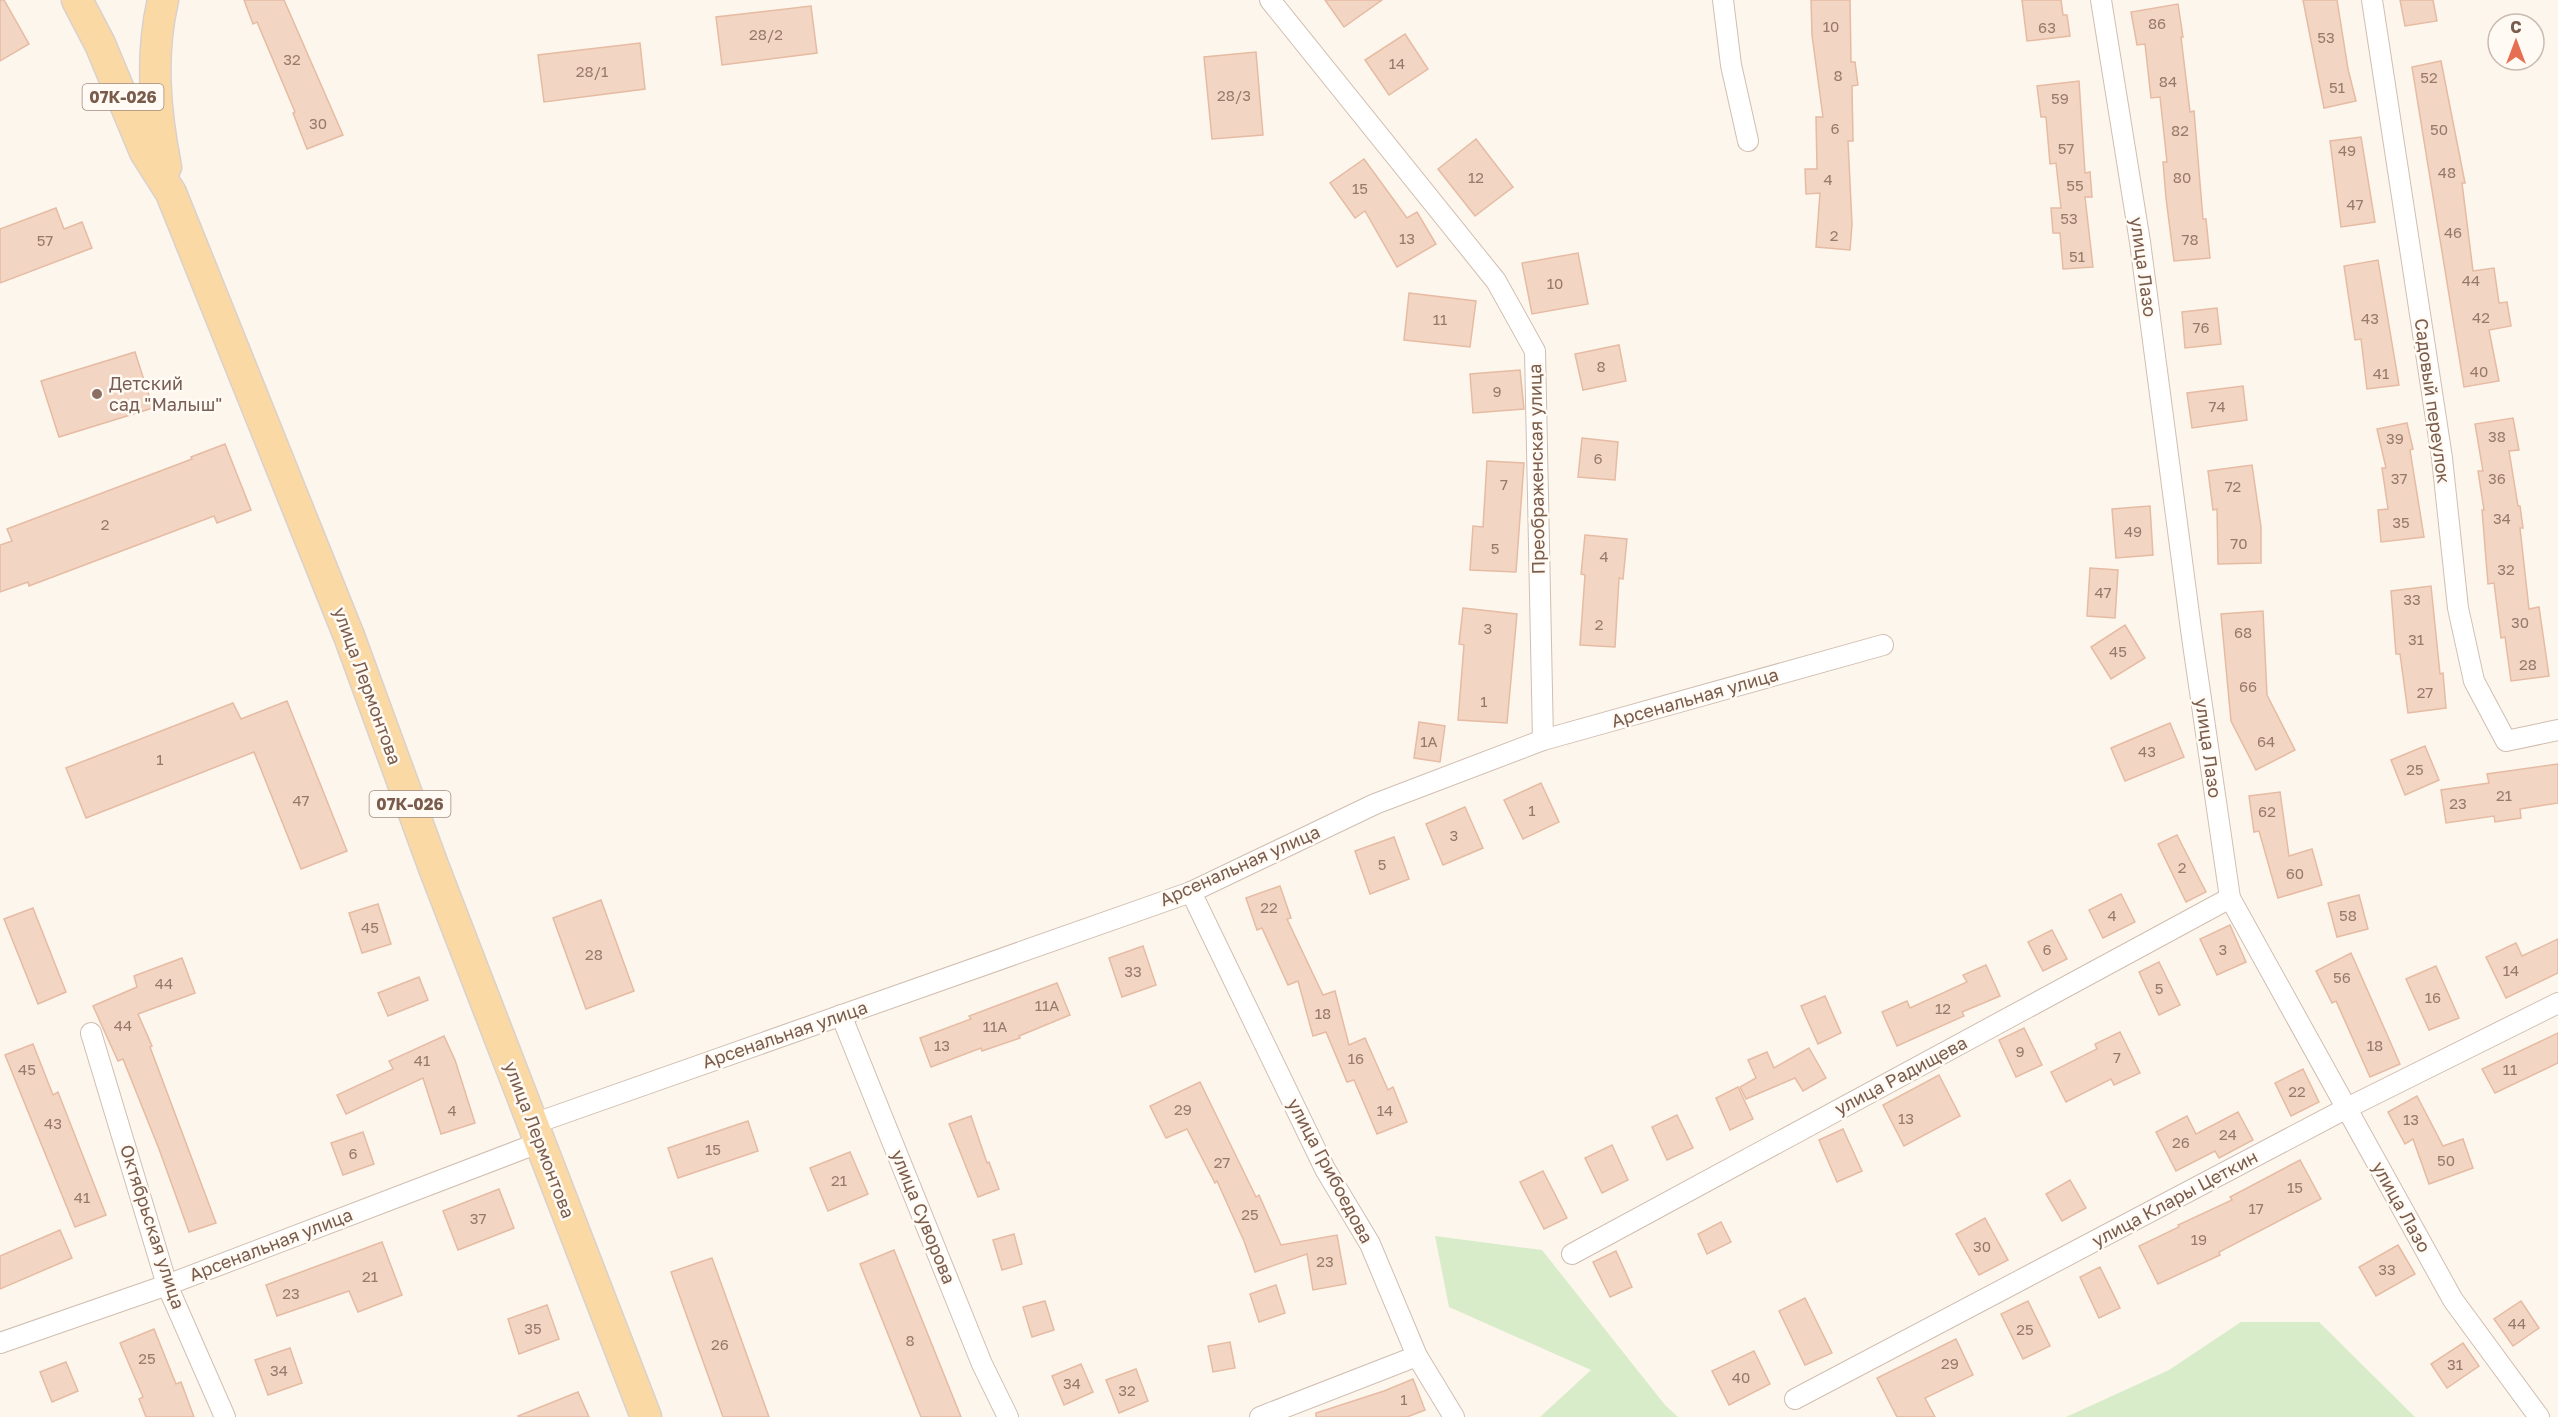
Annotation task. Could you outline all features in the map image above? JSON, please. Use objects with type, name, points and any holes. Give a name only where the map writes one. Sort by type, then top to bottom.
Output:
[{"type":"main road","name":"улица Лермонтова","points":[[76,0],[100,44],[145,152],[171,193],[345,626],[434,868],[646,1417]]},
{"type":"main road","name":"улица Лермонтова","points":[[164,0],[158,28],[154,79],[159,133],[171,193]]},
{"type":"street","name":"Преображенская улица","points":[[1270,0],[1496,281],[1535,351],[1543,740]]},
{"type":"street","points":[[1723,0],[1731,65],[1748,141]]},
{"type":"street","name":"улица Лазо","points":[[2101,0],[2140,243],[2192,637],[2230,898],[2453,1300],[2539,1417]]},
{"type":"street","name":"Садовый переулок","points":[[2372,0],[2442,458],[2458,608],[2474,681],[2506,741],[2558,730]]},
{"type":"street","name":"Арсенальная улица","points":[[0,1343],[167,1285],[537,1133],[842,1015],[1191,892],[1375,804],[1543,740],[1883,645]]},
{"type":"street","name":"улица Грибоедова","points":[[1191,892],[1325,1169],[1370,1244],[1417,1356],[1454,1417]]},
{"type":"street","name":"улица Радищева","points":[[1572,1254],[2230,898]]},
{"type":"street","name":"улица Клары Цеткин","points":[[1795,1399],[2345,1109],[2558,1003]]},
{"type":"street","name":"улица Суворова","points":[[842,1015],[982,1364],[1008,1417]]},
{"type":"street","name":"Октябрьская улица","points":[[91,1033],[167,1285],[225,1417]]},
{"type":"street","points":[[1260,1417],[1417,1356]]},
{"type":"green space","points":[[1435,1236],[1542,1250],[1665,1405],[1678,1417],[1540,1417],[1591,1370],[1449,1307]]},
{"type":"green space","points":[[2241,1322],[2319,1322],[2415,1417],[2066,1417],[2169,1370]]},
{"type":"building","points":[[0,0],[4,0],[29,44],[0,61]]},
{"type":"building","points":[[244,0],[284,0],[343,135],[307,149],[293,113],[295,112],[257,22],[253,24]]},
{"type":"building","points":[[1325,0],[1382,0],[1344,27]]},
{"type":"building","points":[[1811,0],[1850,0],[1851,62],[1855,62],[1858,85],[1852,86],[1853,141],[1848,141],[1852,224],[1850,250],[1816,247],[1820,193],[1806,194],[1805,169],[1817,169],[1816,117],[1823,117],[1812,35]]},
{"type":"building","points":[[2022,0],[2061,0],[2063,15],[2067,15],[2070,36],[2027,41]]},
{"type":"building","points":[[2303,0],[2337,0],[2348,69],[2356,101],[2324,108]]},
{"type":"building","points":[[2400,0],[2433,0],[2437,21],[2405,26]]},
{"type":"building","points":[[2178,4],[2190,112],[2194,111],[2203,219],[2206,219],[2210,258],[2174,261],[2166,198],[2163,162],[2167,162],[2160,97],[2151,98],[2145,44],[2137,45],[2131,12]]},
{"type":"building","points":[[811,6],[817,53],[722,65],[716,17]]},
{"type":"building","points":[[1405,34],[1428,69],[1389,95],[1365,60]]},
{"type":"building","points":[[640,43],[645,89],[544,102],[538,55]]},
{"type":"building","points":[[1256,52],[1263,135],[1212,139],[1204,57]]},
{"type":"building","points":[[2441,61],[2465,183],[2462,183],[2473,271],[2494,268],[2499,303],[2507,302],[2511,326],[2489,330],[2499,381],[2464,387],[2412,67]]},
{"type":"building","points":[[2079,81],[2085,173],[2090,172],[2092,197],[2085,197],[2093,267],[2063,269],[2060,233],[2053,233],[2051,208],[2061,208],[2056,163],[2050,164],[2046,117],[2041,117],[2037,86]]},
{"type":"building","points":[[2361,137],[2375,222],[2341,227],[2330,141]]},
{"type":"building","points":[[1476,139],[1513,187],[1475,216],[1438,169]]},
{"type":"building","points":[[1364,159],[1407,218],[1417,212],[1436,244],[1397,267],[1365,211],[1355,218],[1330,183]]},
{"type":"building","points":[[56,208],[64,229],[82,222],[92,248],[0,283],[0,229]]},
{"type":"building","points":[[1578,253],[1588,304],[1532,314],[1522,263]]},
{"type":"building","points":[[2378,260],[2399,385],[2367,389],[2361,339],[2355,340],[2344,266]]},
{"type":"building","points":[[1409,293],[1476,301],[1470,347],[1404,340]]},
{"type":"building","points":[[2217,308],[2221,344],[2185,348],[2182,312]]},
{"type":"building","points":[[1619,345],[1626,381],[1583,390],[1575,354]]},
{"type":"building","name":"Детский сад \"Малыш\"","points":[[135,352],[153,408],[59,437],[41,381]]},
{"type":"building","points":[[1520,370],[1524,409],[1473,413],[1470,374]]},
{"type":"building","points":[[2243,386],[2247,420],[2192,428],[2187,393]]},
{"type":"building","points":[[2513,418],[2519,450],[2509,451],[2523,528],[2520,528],[2529,609],[2539,607],[2549,676],[2511,681],[2505,637],[2501,638],[2494,583],[2488,584],[2482,510],[2484,510],[2478,471],[2483,471],[2475,424]]},
{"type":"building","points":[[2407,423],[2413,449],[2410,450],[2424,537],[2381,542],[2378,510],[2388,509],[2382,468],[2386,468],[2377,429]]},
{"type":"building","points":[[1582,438],[1618,442],[1615,480],[1578,477]]},
{"type":"building","points":[[225,444],[251,510],[217,523],[214,516],[29,586],[28,582],[0,592],[0,545],[12,541],[7,529],[192,459],[191,457]]},
{"type":"building","points":[[1487,461],[1524,463],[1516,572],[1470,570],[1473,526],[1483,527]]},
{"type":"building","points":[[2252,465],[2261,527],[2261,563],[2218,564],[2217,509],[2213,510],[2208,471]]},
{"type":"building","points":[[2150,506],[2153,555],[2116,558],[2112,509]]},
{"type":"building","points":[[1585,535],[1627,539],[1623,579],[1619,578],[1615,647],[1580,645],[1585,575],[1581,574]]},
{"type":"building","points":[[2090,568],[2118,570],[2115,618],[2087,616]]},
{"type":"building","points":[[2431,586],[2440,674],[2443,673],[2446,708],[2408,713],[2400,654],[2396,654],[2391,591]]},
{"type":"building","points":[[1463,608],[1517,614],[1507,723],[1458,720],[1464,645],[1459,644]]},
{"type":"building","points":[[2263,611],[2267,695],[2295,750],[2256,770],[2231,721],[2221,614]]},
{"type":"building","points":[[2125,625],[2145,658],[2111,679],[2091,647]]},
{"type":"building","points":[[287,701],[347,851],[301,869],[254,752],[86,818],[66,768],[233,703],[241,719]]},
{"type":"building","points":[[1419,722],[1445,726],[1440,762],[1414,758]]},
{"type":"building","points":[[2170,723],[2184,757],[2125,781],[2111,748]]},
{"type":"building","points":[[2425,746],[2439,780],[2405,795],[2391,760]]},
{"type":"building","points":[[2558,764],[2558,803],[2520,809],[2521,818],[2495,822],[2494,816],[2446,823],[2441,790],[2489,783],[2487,774]]},
{"type":"building","points":[[1541,783],[1559,822],[1523,839],[1504,800]]},
{"type":"building","points":[[2280,792],[2289,856],[2312,849],[2322,885],[2278,898],[2259,831],[2254,832],[2249,796]]},
{"type":"building","points":[[1465,807],[1483,848],[1443,865],[1426,824]]},
{"type":"building","points":[[2177,835],[2206,892],[2186,902],[2158,844]]},
{"type":"building","points":[[1394,837],[1409,879],[1370,894],[1355,851]]},
{"type":"building","points":[[1280,886],[1291,918],[1287,919],[1323,995],[1335,991],[1349,1045],[1365,1038],[1388,1090],[1393,1087],[1407,1122],[1377,1134],[1354,1080],[1347,1082],[1326,1032],[1313,1036],[1298,981],[1288,985],[1262,928],[1257,930],[1246,898]]},
{"type":"building","points":[[2121,894],[2135,922],[2103,938],[2089,910]]},
{"type":"building","points":[[2359,895],[2368,929],[2337,937],[2328,903]]},
{"type":"building","points":[[601,900],[634,991],[586,1009],[553,918]]},
{"type":"building","points":[[378,904],[391,944],[362,953],[349,913]]},
{"type":"building","points":[[33,908],[66,992],[38,1004],[4,919]]},
{"type":"building","points":[[2230,925],[2246,962],[2217,975],[2200,939]]},
{"type":"building","points":[[2052,930],[2067,959],[2043,971],[2028,942]]},
{"type":"building","points":[[2558,939],[2558,973],[2506,998],[2486,957],[2516,943],[2522,956]]},
{"type":"building","points":[[1143,946],[1156,985],[1122,997],[1109,958]]},
{"type":"building","points":[[2351,953],[2400,1064],[2370,1077],[2336,1001],[2332,1003],[2316,971]]},
{"type":"building","points":[[182,958],[195,993],[138,1014],[152,1046],[150,1047],[216,1223],[189,1232],[123,1059],[118,1061],[93,1006],[137,987],[134,976]]},
{"type":"building","points":[[2159,962],[2180,1005],[2159,1015],[2139,972]]},
{"type":"building","points":[[1986,965],[2000,996],[1962,1012],[1964,1016],[1897,1046],[1882,1012],[1907,1001],[1910,1008],[1967,982],[1963,975]]},
{"type":"building","points":[[2436,966],[2459,1018],[2429,1030],[2406,979]]},
{"type":"building","points":[[419,977],[428,1000],[388,1016],[378,993]]},
{"type":"building","points":[[1057,983],[1070,1015],[1019,1036],[1020,1038],[982,1051],[981,1048],[931,1067],[920,1038],[971,1019],[969,1016]]},
{"type":"building","points":[[1825,996],[1841,1033],[1818,1044],[1801,1006]]},
{"type":"building","points":[[2024,1028],[2042,1065],[2016,1077],[1999,1040]]},
{"type":"building","points":[[2120,1032],[2140,1073],[2114,1085],[2111,1079],[2066,1102],[2051,1072],[2097,1049],[2095,1044]]},
{"type":"building","points":[[2558,1033],[2558,1063],[2495,1093],[2482,1069]]},
{"type":"building","points":[[444,1036],[455,1060],[475,1123],[441,1134],[423,1078],[346,1114],[337,1095],[393,1069],[389,1061]]},
{"type":"building","points":[[33,1044],[53,1095],[58,1092],[106,1215],[75,1227],[5,1055]]},
{"type":"building","points":[[1809,1048],[1826,1078],[1803,1091],[1795,1078],[1746,1099],[1740,1087],[1756,1078],[1748,1060],[1767,1052],[1774,1068]]},
{"type":"building","points":[[2303,1069],[2319,1102],[2291,1116],[2275,1083]]},
{"type":"building","points":[[1939,1075],[1960,1116],[1904,1146],[1883,1105]]},
{"type":"building","points":[[1200,1082],[1256,1197],[1259,1195],[1281,1245],[1337,1235],[1346,1284],[1313,1290],[1307,1254],[1255,1272],[1217,1181],[1215,1183],[1187,1129],[1166,1138],[1150,1106]]},
{"type":"building","points":[[1738,1087],[1753,1119],[1730,1130],[1716,1098]]},
{"type":"building","points":[[2417,1096],[2443,1146],[2463,1139],[2473,1168],[2429,1184],[2413,1139],[2405,1144],[2388,1112]]},
{"type":"building","points":[[2238,1112],[2253,1140],[2219,1158],[2215,1151],[2176,1171],[2156,1132],[2187,1116],[2196,1134]]},
{"type":"building","points":[[1677,1115],[1693,1148],[1667,1160],[1652,1127]]},
{"type":"building","points":[[971,1116],[987,1163],[989,1162],[999,1189],[978,1197],[949,1124]]},
{"type":"building","points":[[748,1121],[758,1151],[678,1178],[668,1148]]},
{"type":"building","points":[[1843,1129],[1862,1171],[1837,1182],[1819,1140]]},
{"type":"building","points":[[363,1132],[374,1164],[343,1175],[331,1143]]},
{"type":"building","points":[[1612,1145],[1628,1180],[1602,1193],[1585,1158]]},
{"type":"building","points":[[850,1152],[868,1194],[828,1211],[810,1168]]},
{"type":"building","points":[[2300,1160],[2321,1199],[2219,1252],[2220,1255],[2158,1284],[2139,1246],[2232,1200],[2230,1197]]},
{"type":"building","points":[[1543,1171],[1567,1218],[1544,1229],[1520,1182]]},
{"type":"building","points":[[2070,1180],[2086,1208],[2062,1221],[2046,1194]]},
{"type":"building","points":[[499,1189],[514,1228],[458,1250],[443,1211]]},
{"type":"building","points":[[1985,1218],[2008,1260],[1979,1275],[1956,1234]]},
{"type":"building","points":[[1721,1222],[1731,1242],[1707,1254],[1698,1234]]},
{"type":"building","points":[[60,1230],[72,1258],[0,1289],[0,1256]]},
{"type":"building","points":[[1014,1234],[1022,1264],[1002,1270],[993,1240]]},
{"type":"building","points":[[382,1242],[402,1295],[358,1312],[349,1291],[277,1316],[266,1285]]},
{"type":"building","points":[[2398,1245],[2415,1274],[2376,1296],[2359,1267]]},
{"type":"building","points":[[894,1250],[961,1417],[921,1417],[860,1264]]},
{"type":"building","points":[[1616,1251],[1632,1287],[1610,1297],[1593,1262]]},
{"type":"building","points":[[712,1258],[769,1417],[723,1417],[671,1272]]},
{"type":"building","points":[[2100,1267],[2120,1308],[2099,1318],[2080,1277]]},
{"type":"building","points":[[1276,1285],[1285,1313],[1259,1322],[1250,1294]]},
{"type":"building","points":[[1805,1298],[1832,1353],[1805,1365],[1779,1311]]},
{"type":"building","points":[[1045,1301],[1054,1330],[1032,1337],[1023,1307]]},
{"type":"building","points":[[2028,1301],[2050,1346],[2023,1359],[2001,1314]]},
{"type":"building","points":[[2521,1301],[2539,1328],[2513,1346],[2494,1319]]},
{"type":"building","points":[[547,1305],[559,1339],[519,1354],[508,1319]]},
{"type":"building","points":[[154,1329],[176,1384],[181,1382],[194,1417],[146,1417],[139,1399],[143,1397],[120,1343]]},
{"type":"building","points":[[1956,1339],[1973,1375],[1925,1398],[1935,1417],[1897,1417],[1877,1378]]},
{"type":"building","points":[[1230,1342],[1235,1368],[1213,1372],[1208,1346]]},
{"type":"building","points":[[2463,1343],[2479,1366],[2447,1388],[2431,1364]]},
{"type":"building","points":[[290,1348],[302,1383],[268,1395],[255,1360]]},
{"type":"building","points":[[1754,1351],[1770,1384],[1729,1405],[1712,1371]]},
{"type":"building","points":[[66,1362],[78,1391],[52,1402],[40,1372]]},
{"type":"building","points":[[1081,1364],[1093,1392],[1064,1405],[1052,1376]]},
{"type":"building","points":[[1136,1369],[1148,1401],[1119,1413],[1106,1380]]},
{"type":"building","points":[[1413,1379],[1425,1410],[1407,1417],[1316,1417],[1316,1413]]},
{"type":"building","points":[[578,1392],[589,1417],[518,1416]]},
{"type":"place","name":"Детский сад \"Малыш\"","points":[[97,394]]}]
